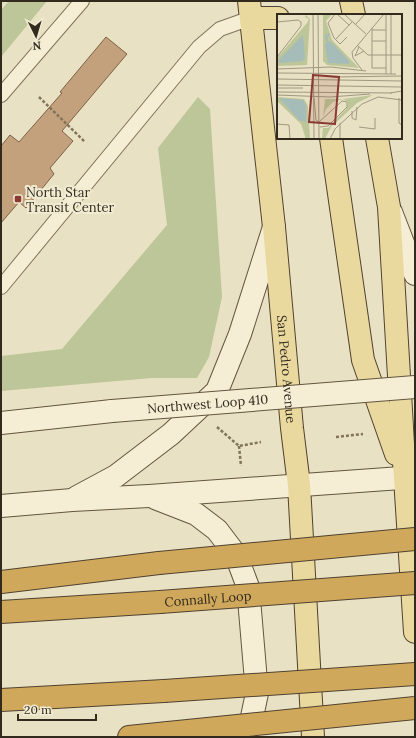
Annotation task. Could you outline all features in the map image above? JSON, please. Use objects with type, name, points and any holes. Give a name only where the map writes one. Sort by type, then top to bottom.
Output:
[{"type":"highway","points":[[1,582],[159,563],[415,539]]},
{"type":"highway","name":"Connally Loop","points":[[1,612],[415,583]]},
{"type":"highway","points":[[1,700],[164,691],[415,674]]},
{"type":"highway","points":[[129,737],[415,708]]},
{"type":"main road","points":[[351,1],[354,14]]},
{"type":"main road","points":[[250,10],[277,18]]},
{"type":"main road","name":"San Pedro Avenue","points":[[250,10],[274,227],[292,428],[299,485],[313,737]]},
{"type":"main road","points":[[331,139],[363,360],[410,477]]},
{"type":"main road","points":[[376,139],[389,207],[410,477],[415,632]]},
{"type":"main road","points":[[389,207],[415,274]]},
{"type":"main road","points":[[72,500],[116,476],[170,434],[217,391],[240,334],[274,227]]},
{"type":"main road","name":"Northwest Loop 410","points":[[1,423],[112,410],[218,404],[415,387]]},
{"type":"main road","points":[[1,506],[410,477]]},
{"type":"main road","points":[[149,496],[196,514],[217,530],[236,555],[248,587],[257,694],[252,718],[244,737]]},
{"type":"lane","points":[[1,95],[82,1]]},
{"type":"lane","points":[[1,287],[199,47],[220,29],[250,10]]},
{"type":"path","points":[[39,97],[85,142]]},
{"type":"path","points":[[217,426],[239,446],[241,466]]},
{"type":"path","points":[[336,437],[365,434]]},
{"type":"path","points":[[239,446],[261,442]]},
{"type":"green space","points":[[9,1],[47,1],[1,57],[1,10]]},
{"type":"green space","points":[[198,97],[210,109],[222,297],[209,357],[197,378],[152,378],[1,391],[1,356],[62,349],[167,225],[158,148]]},
{"type":"building","points":[[106,37],[127,54],[62,131],[73,141],[50,168],[54,174],[26,208],[19,202],[1,223],[1,146],[10,135],[19,142],[62,93],[60,92]]},
{"type":"place","name":"North Star Transit Center","points":[[18,199]]}]
